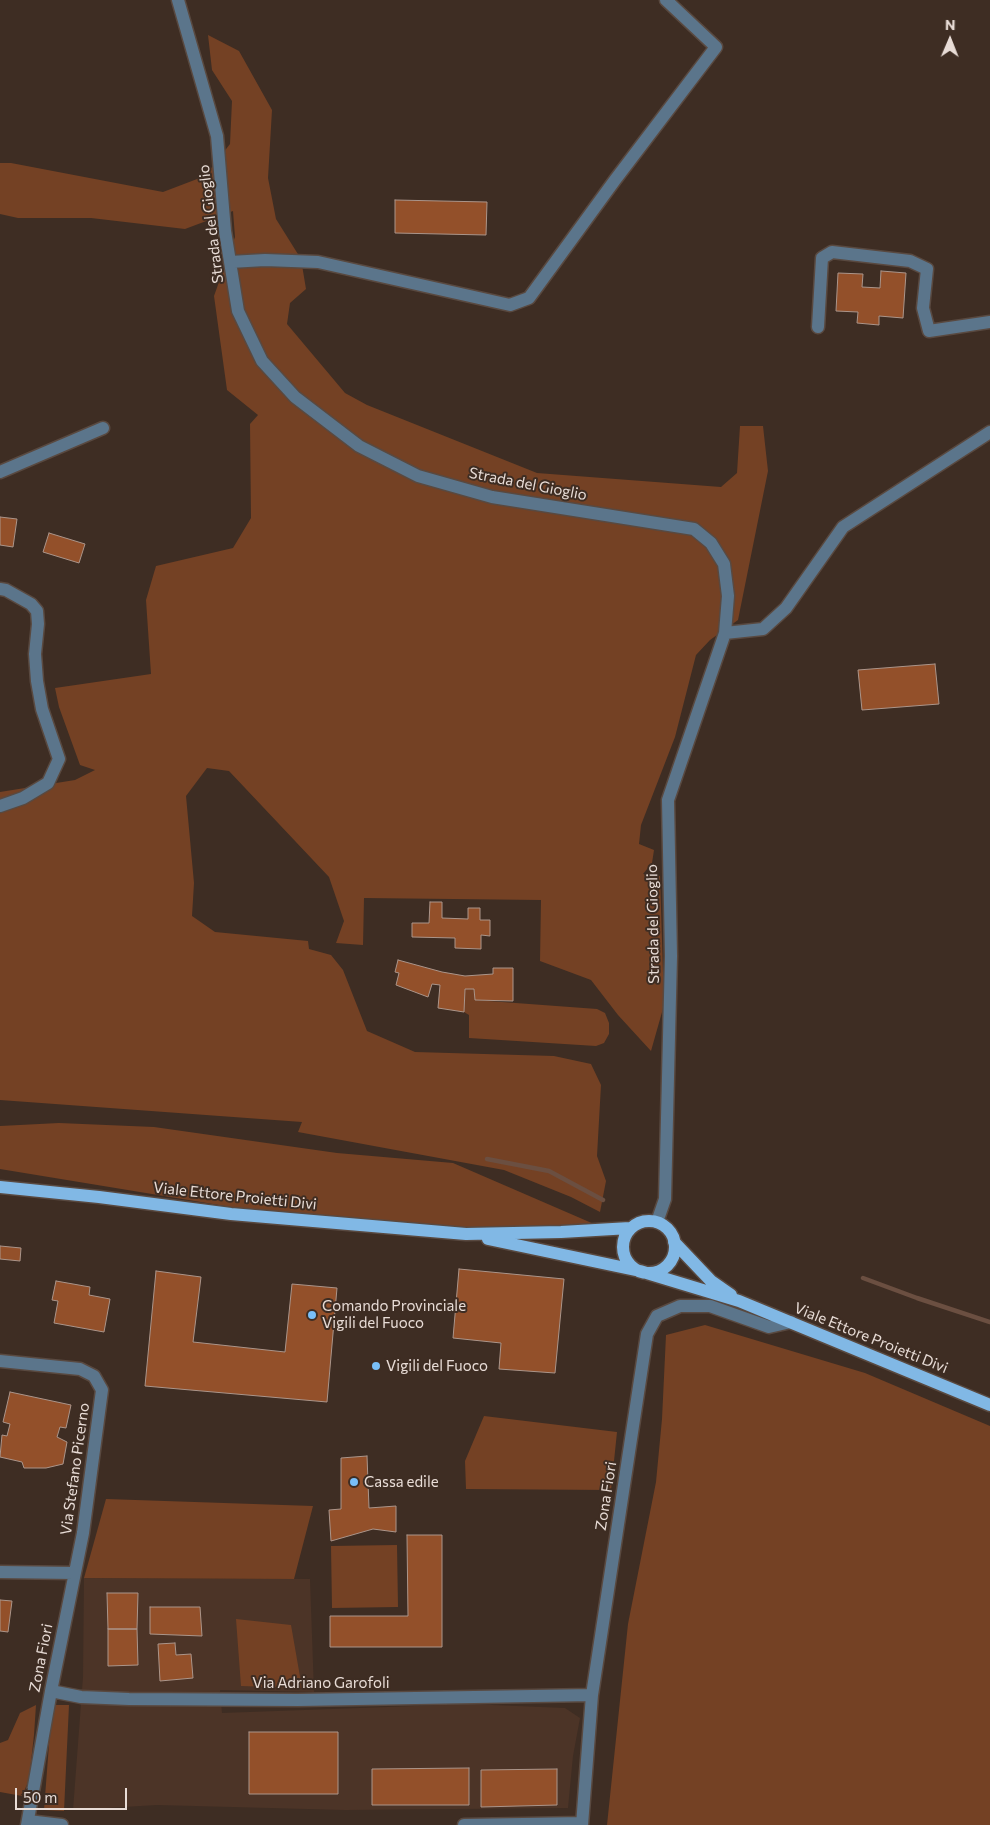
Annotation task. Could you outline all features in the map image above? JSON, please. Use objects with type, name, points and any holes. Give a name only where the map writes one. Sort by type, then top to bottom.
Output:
[{"type":"main road","name":"Viale Ettore Proietti Divi","points":[[0,1187],[99,1197],[231,1214],[466,1234],[630,1228],[642,1221],[657,1222],[668,1230],[674,1242],[711,1280],[739,1301]]},
{"type":"main road","name":"Viale Ettore Proietti Divi","points":[[630,1228],[625,1236],[623,1252],[626,1260],[632,1267],[640,1271],[655,1272],[668,1264],[672,1257],[674,1242]]},
{"type":"main road","name":"Viale Ettore Proietti Divi","points":[[466,1234],[640,1271],[739,1301],[990,1405]]},
{"type":"street","name":"Strada del Gioglio","points":[[178,0],[217,136],[225,232],[238,311],[262,361],[295,398],[359,446],[418,476],[492,497],[694,529],[710,543],[724,564],[728,596],[725,633],[668,800],[671,956],[664,1199],[657,1222]]},
{"type":"street","points":[[230,262],[265,260],[318,262],[510,305],[529,298],[615,180],[716,48],[666,0]]},
{"type":"street","points":[[818,327],[822,258],[832,252],[910,261],[927,269],[923,308],[929,331],[990,322]]},
{"type":"street","points":[[0,472],[103,428]]},
{"type":"street","points":[[725,633],[763,629],[786,608],[843,527],[990,432]]},
{"type":"street","points":[[0,589],[6,590],[31,604],[36,611],[38,624],[35,654],[37,681],[42,709],[58,759],[48,782],[23,798],[0,806]]},
{"type":"street","name":"Zona Fiori","points":[[464,1825],[582,1824],[592,1695],[647,1334],[658,1316],[680,1306],[710,1306],[768,1327],[791,1322]]},
{"type":"street","name":"Via Stefano Picerno","points":[[0,1361],[80,1369],[94,1376],[102,1390],[83,1533],[74,1573]]},
{"type":"street","points":[[0,1572],[74,1573]]},
{"type":"street","name":"Zona Fiori","points":[[62,1825],[28,1823],[74,1573]]},
{"type":"street","name":"Via Adriano Garofoli","points":[[51,1691],[81,1697],[228,1700],[592,1695]]},
{"type":"shaded area","points":[[208,35],[239,51],[272,110],[268,178],[276,219],[301,259],[306,289],[290,303],[287,324],[345,393],[367,405],[537,473],[721,487],[737,473],[740,426],[763,426],[768,471],[738,620],[710,640],[696,655],[675,737],[641,825],[639,844],[654,850],[652,863],[643,874],[660,876],[664,1005],[651,1051],[618,1015],[591,980],[540,961],[541,900],[364,898],[363,945],[336,943],[344,921],[329,877],[229,771],[207,768],[186,796],[194,883],[192,916],[215,932],[308,941],[309,949],[331,955],[343,970],[367,1031],[415,1052],[554,1056],[591,1064],[601,1085],[597,1156],[606,1181],[600,1212],[571,1197],[504,1170],[298,1132],[302,1122],[0,1100],[0,792],[75,780],[95,770],[80,765],[59,707],[55,688],[151,674],[146,600],[156,566],[233,548],[251,518],[250,424],[258,415],[227,390],[214,296],[235,237],[233,211],[185,229],[91,218],[18,218],[0,214],[0,163],[11,163],[163,192],[205,176],[230,144],[232,101],[212,70]]},
{"type":"shaded area","points":[[465,989],[474,989],[475,1000],[597,1009],[605,1013],[609,1023],[609,1034],[604,1043],[596,1046],[469,1038],[469,1015],[464,1012]]},
{"type":"shaded area","points":[[59,1123],[154,1127],[337,1153],[453,1163],[594,1224],[574,1227],[463,1229],[312,1216],[231,1207],[0,1169],[0,1126]]},
{"type":"shaded area","points":[[705,1325],[865,1373],[990,1426],[990,1825],[607,1825],[628,1624],[656,1482],[662,1419],[666,1335]]},
{"type":"shaded area","points":[[484,1416],[617,1432],[611,1490],[466,1489],[465,1461]]},
{"type":"shaded area","points":[[106,1499],[313,1506],[294,1579],[84,1578]]},
{"type":"shaded area","points":[[397,1545],[398,1607],[332,1608],[331,1546]]},
{"type":"shaded area","points":[[84,1578],[310,1579],[314,1692],[220,1690],[222,1713],[469,1704],[565,1708],[580,1718],[573,1756],[568,1808],[345,1810],[157,1805],[73,1810],[83,1677]]},
{"type":"shaded area","points":[[236,1619],[291,1625],[302,1688],[241,1686]]},
{"type":"shaded area","points":[[36,1705],[29,1780],[22,1796],[0,1792],[0,1743],[8,1740],[20,1713]]},
{"type":"shaded area","points":[[52,1705],[69,1705],[64,1811],[44,1810]]},
{"type":"building","points":[[395,200],[487,202],[486,235],[395,233]]},
{"type":"building","points":[[881,271],[906,273],[903,318],[879,316],[879,325],[857,323],[858,312],[836,311],[838,273],[863,274],[862,287],[880,288]]},
{"type":"building","points":[[0,517],[17,519],[13,547],[0,545]]},
{"type":"building","points":[[49,533],[85,544],[79,563],[43,552]]},
{"type":"building","points":[[935,664],[939,704],[862,710],[858,670]]},
{"type":"building","points":[[430,902],[442,902],[442,918],[468,919],[468,908],[480,908],[480,920],[490,920],[490,936],[481,935],[481,949],[455,948],[455,938],[412,937],[412,923],[429,923]]},
{"type":"building","points":[[398,960],[465,976],[493,974],[493,968],[513,968],[513,1001],[475,1000],[474,989],[465,989],[464,1012],[438,1008],[440,985],[432,984],[428,997],[396,985],[399,973],[395,972]]},
{"type":"building","points":[[0,1246],[21,1248],[20,1261],[0,1259]]},
{"type":"building","name":"Comando Provinciale Vigili del Fuoco","points":[[459,1269],[564,1279],[555,1373],[499,1369],[501,1343],[453,1338]]},
{"type":"building","name":"Comando Provinciale Vigili del Fuoco","points":[[156,1271],[201,1277],[193,1342],[285,1352],[292,1284],[337,1288],[327,1402],[145,1386]]},
{"type":"building","points":[[56,1281],[90,1287],[89,1295],[110,1299],[104,1332],[54,1323],[58,1301],[52,1300]]},
{"type":"building","points":[[10,1392],[71,1405],[66,1428],[60,1427],[57,1437],[67,1442],[63,1464],[46,1468],[24,1468],[22,1462],[0,1457],[2,1435],[7,1436],[10,1424],[3,1422]]},
{"type":"building","name":"Cassa edile","points":[[367,1456],[369,1508],[396,1506],[396,1532],[373,1529],[331,1541],[329,1510],[341,1509],[341,1458]]},
{"type":"building","points":[[407,1535],[442,1535],[442,1647],[330,1647],[330,1616],[408,1616]]},
{"type":"building","points":[[107,1593],[138,1593],[137,1629],[108,1629]]},
{"type":"building","points":[[0,1600],[12,1601],[8,1632],[0,1631]]},
{"type":"building","points":[[150,1607],[200,1607],[202,1636],[150,1634]]},
{"type":"building","points":[[108,1629],[137,1629],[138,1665],[108,1666]]},
{"type":"building","points":[[175,1643],[176,1655],[191,1654],[193,1678],[160,1681],[158,1644]]},
{"type":"building","points":[[249,1732],[338,1732],[338,1794],[249,1794]]},
{"type":"building","points":[[469,1768],[469,1805],[372,1805],[372,1769]]},
{"type":"building","points":[[557,1769],[557,1805],[481,1807],[481,1770]]},
{"type":"waterway","points":[[487,1159],[549,1171],[603,1200]]},
{"type":"waterway","points":[[863,1278],[990,1322]]},
{"type":"place","name":"Comando Provinciale Vigili del Fuoco","points":[[312,1315]]},
{"type":"place","name":"Vigili del Fuoco","points":[[376,1366]]},
{"type":"place","name":"Cassa edile","points":[[354,1482]]}]
